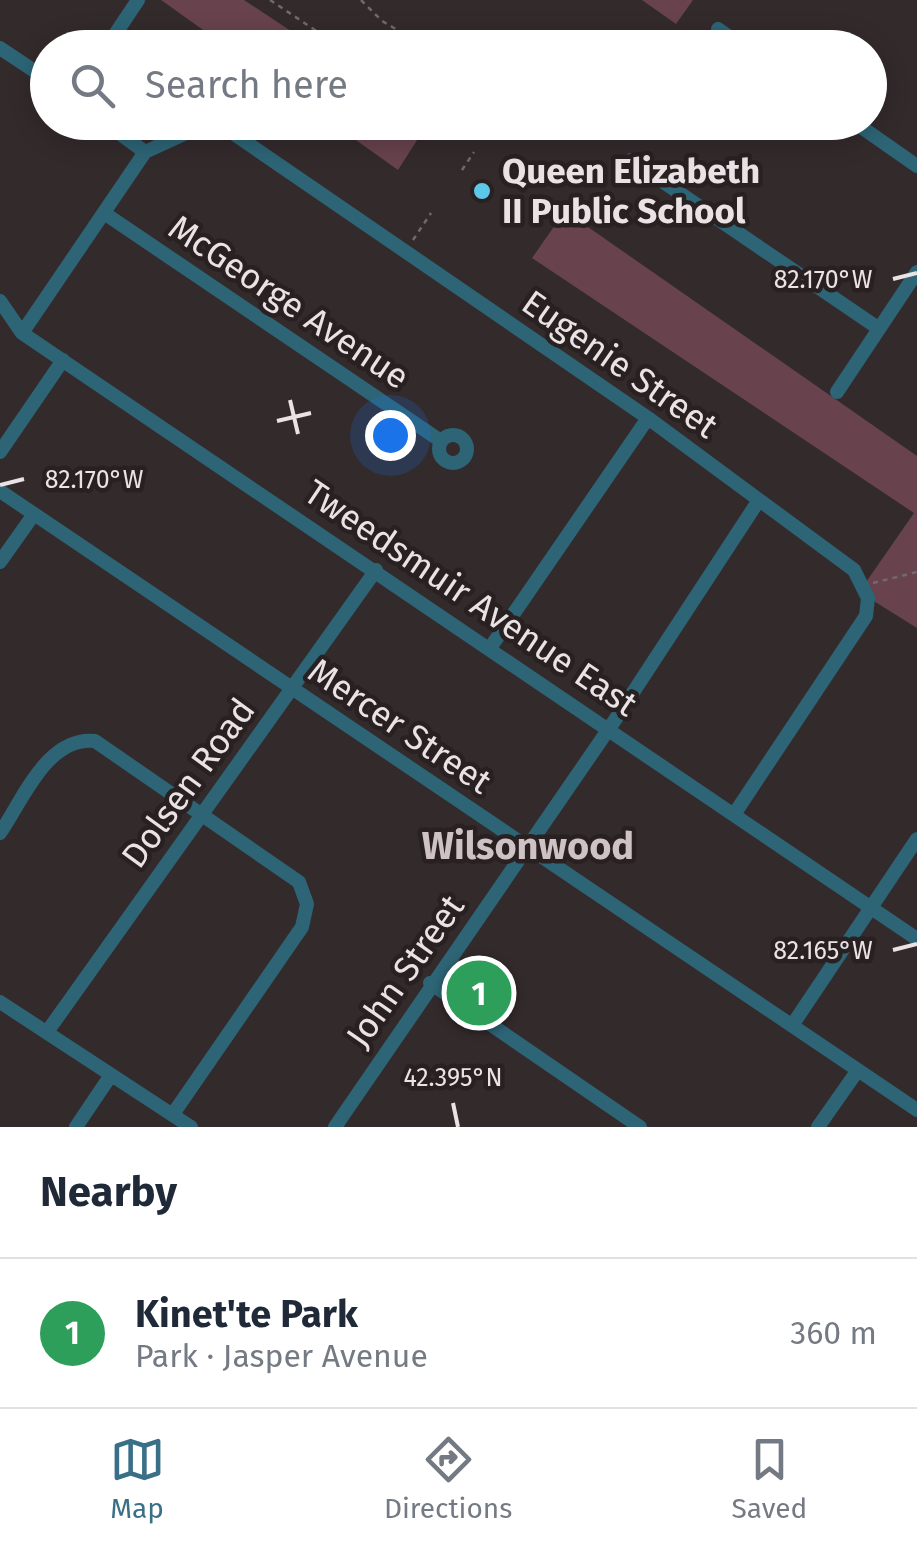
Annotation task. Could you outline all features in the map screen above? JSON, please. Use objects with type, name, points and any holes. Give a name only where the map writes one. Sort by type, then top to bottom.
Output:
[{"type":"street","points":[[118,30],[138,0]]},
{"type":"street","points":[[0,48],[30,68]]},
{"type":"street","points":[[22,333],[145,152],[129,140]]},
{"type":"street","name":"Eugenie Street","points":[[145,152],[169,140]]},
{"type":"street","name":"Eugenie Street","points":[[241,140],[648,418],[854,570],[862,586]]},
{"type":"street","points":[[880,140],[917,166]]},
{"type":"street","points":[[631,160],[878,328]]},
{"type":"street","name":"McGeorge Avenue","points":[[104,213],[441,441]]},
{"type":"street","points":[[838,392],[917,272]]},
{"type":"street","name":"Tweedsmuir Avenue East","points":[[0,302],[22,333],[917,938]]},
{"type":"street","points":[[0,452],[64,360]]},
{"type":"street","points":[[490,648],[648,418]]},
{"type":"street","name":"Mercer Street","points":[[0,491],[917,1110]]},
{"type":"street","name":"John Street","points":[[337,1126],[430,983],[528,847],[760,500]]},
{"type":"street","points":[[0,562],[34,514]]},
{"type":"street","name":"Dolsen Road","points":[[48,1032],[376,570]]},
{"type":"street","points":[[735,813],[854,639],[866,616],[868,598],[862,586]]},
{"type":"street","points":[[0,834],[51,757],[61,748],[85,740],[104,746],[298,882],[307,904],[302,927],[173,1114]]},
{"type":"street","points":[[793,1024],[917,839]]},
{"type":"street","points":[[430,983],[640,1127]]},
{"type":"street","points":[[0,1002],[191,1127]]},
{"type":"street","points":[[818,1127],[858,1070]]},
{"type":"street","points":[[76,1127],[110,1075]]},
{"type":"path","points":[[270,0],[315,30]]},
{"type":"path","points":[[361,0],[397,30]]},
{"type":"path","points":[[462,170],[474,152]]},
{"type":"path","points":[[413,240],[431,212]]},
{"type":"path","points":[[862,586],[917,572]]},
{"type":"shaded area","points":[[161,0],[244,0],[289,30],[203,30]]},
{"type":"shaded area","points":[[642,0],[693,0],[676,24]]},
{"type":"shaded area","points":[[356,140],[417,140],[398,170]]},
{"type":"shaded area","points":[[565,211],[917,456],[917,628],[869,598],[864,585],[914,513],[532,258]]},
{"type":"shaded area","points":[[456,958],[513,996],[497,1025],[441,982]]},
{"type":"place","name":"Queen Elizabeth II Public School","points":[[482,191]]},
{"type":"place","name":"Kinet'te Park","points":[[479,993]]},
{"type":"district","name":"Wilsonwood","points":[[528,846]]}]
